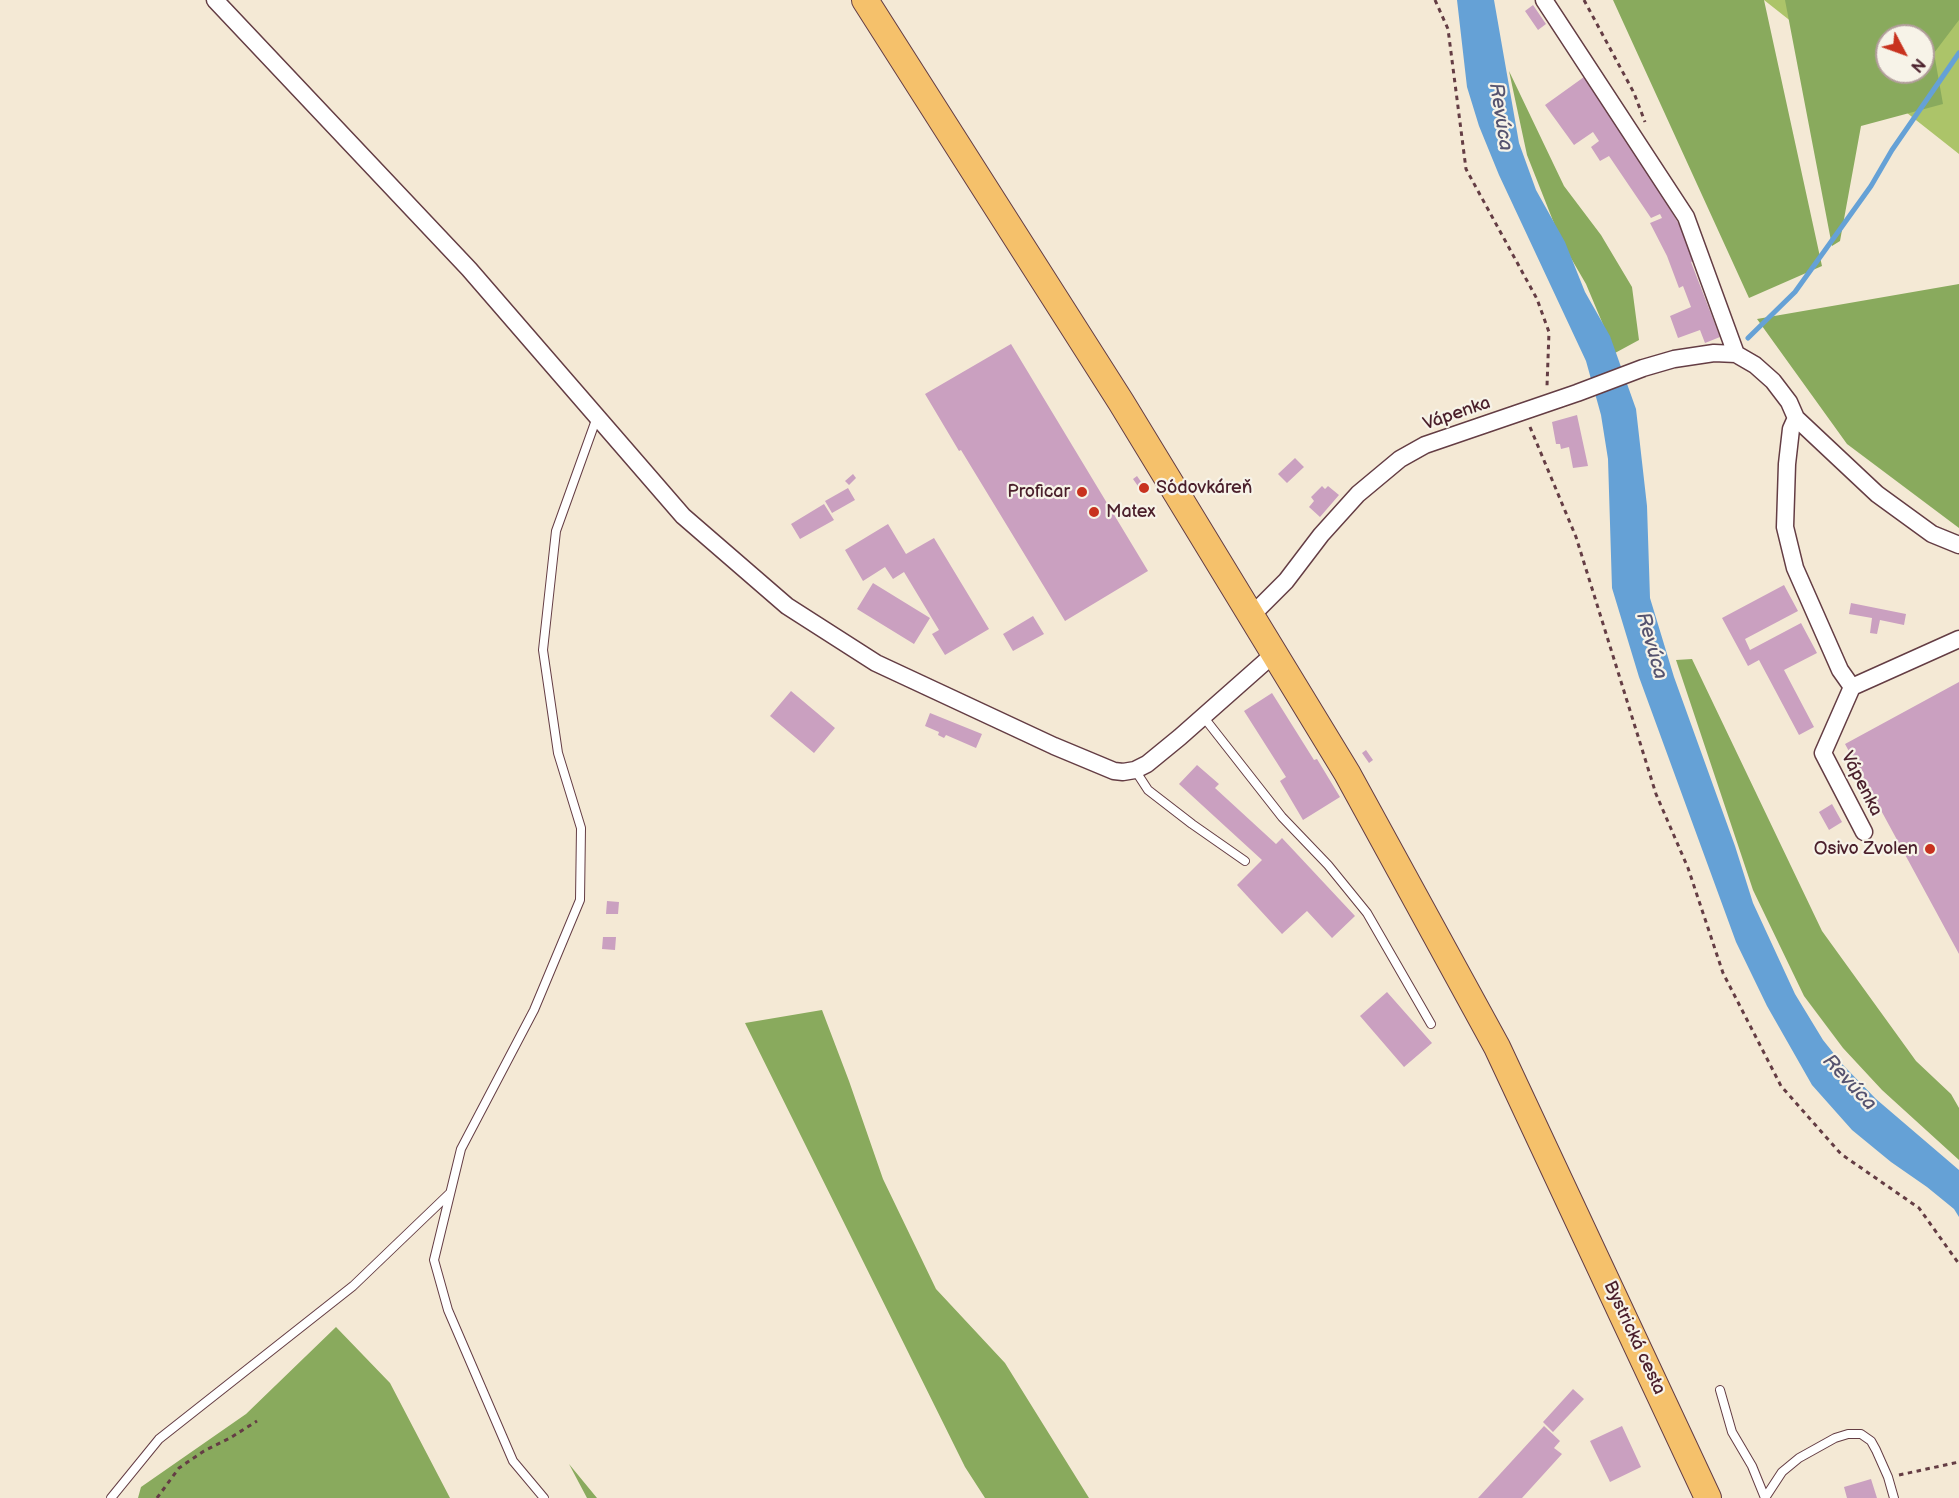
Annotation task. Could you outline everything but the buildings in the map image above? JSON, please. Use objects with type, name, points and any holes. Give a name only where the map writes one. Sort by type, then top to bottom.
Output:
[{"type":"main road","name":"Bystrická cesta","points":[[865,0],[1121,402],[1347,773],[1497,1047],[1708,1498]]},
{"type":"street","points":[[215,0],[469,269],[683,516],[787,606],[886,668],[1054,746],[1114,771],[1123,772],[1135,770],[1147,764],[1275,652]]},
{"type":"street","points":[[1544,0],[1686,218],[1736,354],[1755,365],[1773,381],[1789,402],[1796,418],[1877,494],[1932,534],[1959,545]]},
{"type":"street","name":"Vápenka","points":[[1252,615],[1286,581],[1321,535],[1358,494],[1400,459],[1434,441],[1577,393],[1643,368],[1674,359],[1714,353],[1736,354]]},
{"type":"street","points":[[1796,418],[1791,429],[1787,464],[1785,527],[1795,568],[1840,670],[1852,687],[1959,639]]},
{"type":"street","name":"Vápenka","points":[[1852,687],[1823,753],[1864,832]]},
{"type":"lane","points":[[543,1498],[513,1461],[448,1310],[434,1260],[461,1149],[534,1010],[580,900],[581,828],[558,753],[543,650],[556,531],[597,417]]},
{"type":"lane","points":[[1202,715],[1282,817],[1328,865],[1367,913],[1431,1024]]},
{"type":"lane","points":[[1135,770],[1148,790],[1245,861]]},
{"type":"lane","points":[[111,1498],[159,1439],[353,1286],[450,1193]]},
{"type":"lane","points":[[1720,1389],[1732,1432],[1752,1466],[1765,1498]]},
{"type":"lane","points":[[1765,1498],[1782,1472],[1799,1458],[1835,1438],[1848,1434],[1861,1434],[1871,1440],[1888,1477],[1894,1498]]},
{"type":"path","points":[[1435,0],[1448,28],[1466,169],[1537,298],[1549,332],[1547,403]]},
{"type":"path","points":[[1584,0],[1634,93],[1647,126]]},
{"type":"path","points":[[1525,411],[1539,452],[1576,537],[1656,794],[1688,868],[1723,973],[1781,1086],[1841,1154],[1919,1208],[1959,1264]]},
{"type":"path","points":[[157,1498],[179,1468],[257,1421]]},
{"type":"path","points":[[1888,1477],[1959,1462]]},
{"type":"green space","points":[[1613,0],[1764,0],[1822,266],[1749,298]]},
{"type":"green space","points":[[1764,0],[1959,0],[1959,154]]},
{"type":"green space","points":[[1785,0],[1959,0],[1959,20],[1935,52],[1935,24],[1875,24],[1875,84],[1935,84],[1935,59],[1943,104],[1861,126],[1840,241],[1832,246]]},
{"type":"green space","points":[[1509,71],[1564,186],[1601,235],[1632,287],[1639,340],[1615,353],[1586,284],[1561,241],[1527,155]]},
{"type":"green space","points":[[1959,284],[1959,528],[1847,444],[1757,319]]},
{"type":"green space","points":[[1692,659],[1822,931],[1916,1061],[1951,1094],[1959,1108],[1959,1160],[1882,1090],[1843,1048],[1804,996],[1753,890],[1676,660]]},
{"type":"green space","points":[[822,1010],[883,1179],[936,1289],[1005,1363],[1089,1498],[985,1498],[965,1467],[745,1023]]},
{"type":"green space","points":[[336,1327],[390,1383],[450,1498],[138,1498],[141,1487],[246,1414]]},
{"type":"green space","points":[[569,1464],[597,1498],[587,1498]]},
{"type":"water","name":"Revúca","points":[[1457,0],[1494,0],[1519,143],[1536,190],[1565,242],[1585,292],[1610,336],[1636,409],[1647,506],[1650,598],[1674,677],[1735,846],[1753,903],[1795,994],[1823,1040],[1843,1065],[1876,1099],[1959,1170],[1959,1217],[1954,1209],[1927,1187],[1891,1162],[1852,1130],[1812,1085],[1767,1006],[1736,942],[1639,677],[1612,588],[1608,459],[1601,415],[1586,361],[1499,175],[1479,126],[1467,87]]},
{"type":"waterway","points":[[1748,338],[1795,292],[1871,186],[1892,150],[1959,53]]},
{"type":"place","name":"Sódovkáreň","points":[[1144,488]]},
{"type":"place","name":"Proficar","points":[[1082,492]]},
{"type":"place","name":"Matex","points":[[1094,512]]},
{"type":"place","name":"Osivo Zvolen","points":[[1930,849]]}]
